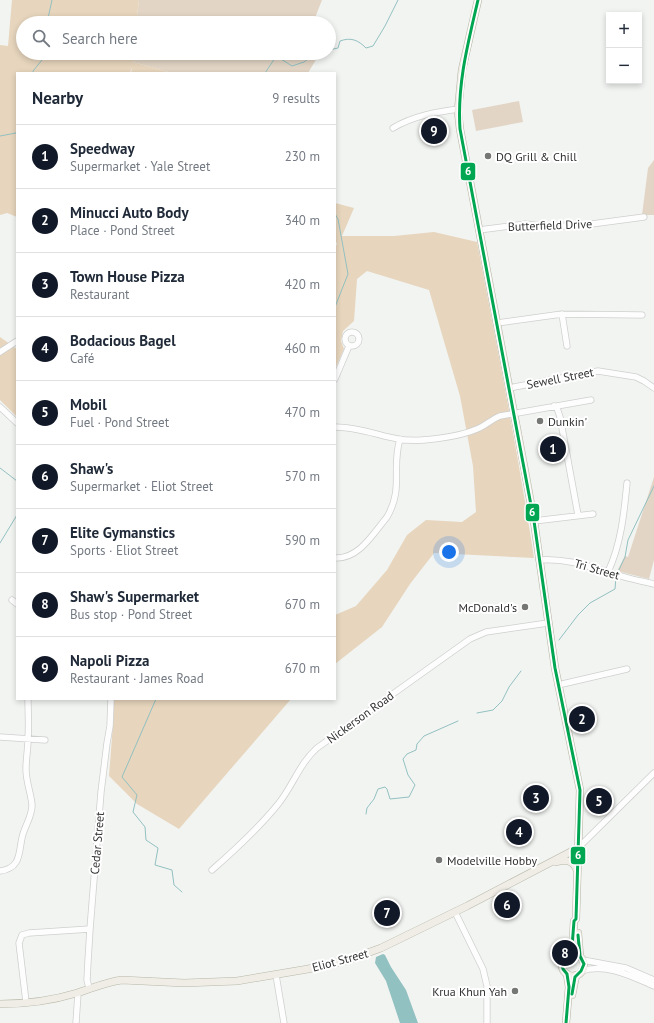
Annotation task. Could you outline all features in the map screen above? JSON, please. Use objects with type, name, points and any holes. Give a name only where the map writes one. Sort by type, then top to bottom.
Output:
[{"type":"main road","points":[[478,0],[462,70],[458,109],[464,154],[534,521],[558,685],[580,790],[576,919],[583,966],[579,973],[567,1013]]},
{"type":"main road","name":"Eliot Street","points":[[0,1004],[26,1002],[78,993],[101,984],[122,980],[184,983],[237,980],[308,969],[363,955],[455,912],[578,848]]},
{"type":"main road","points":[[550,863],[568,860],[574,864],[578,872]]},
{"type":"main road","points":[[568,955],[573,941],[574,921],[576,919]]},
{"type":"main road","points":[[566,1023],[569,987],[567,974],[564,972],[562,966],[563,959],[568,955],[575,954],[581,959]]},
{"type":"main road","points":[[567,974],[579,973]]},
{"type":"street","points":[[393,128],[431,113],[458,109]]},
{"type":"street","name":"Butterfield Drive","points":[[479,230],[526,224],[549,227],[584,226],[644,217]]},
{"type":"street","points":[[497,323],[562,314],[642,315]]},
{"type":"street","points":[[562,314],[567,346]]},
{"type":"street","points":[[0,352],[16,342]]},
{"type":"street","points":[[336,377],[350,346]]},
{"type":"street","name":"Sewell Street","points":[[509,388],[598,371],[636,377],[654,388]]},
{"type":"street","points":[[336,427],[356,429],[400,439],[432,439],[478,429],[493,419],[514,413],[591,400]]},
{"type":"street","points":[[554,406],[557,408],[560,417],[578,515]]},
{"type":"street","points":[[0,407],[16,423]]},
{"type":"street","points":[[336,558],[348,556],[358,551],[382,523],[393,506],[396,492],[397,450],[400,439]]},
{"type":"street","points":[[608,572],[614,559],[621,535],[627,483]]},
{"type":"street","points":[[534,521],[593,514]]},
{"type":"street","name":"Tri Street","points":[[539,560],[566,561],[654,584]]},
{"type":"street","name":"Nickerson Road","points":[[212,870],[247,839],[266,818],[280,801],[307,758],[317,748],[470,639],[486,632],[548,622]]},
{"type":"street","points":[[558,685],[627,669]]},
{"type":"street","points":[[0,871],[9,869],[14,865],[19,857],[22,839],[31,812],[30,796],[26,779],[28,700]]},
{"type":"street","name":"Cedar Street","points":[[89,988],[87,974],[90,929],[101,792],[110,726],[110,700]]},
{"type":"street","points":[[0,737],[45,740]]},
{"type":"street","name":"Eliot Street","points":[[578,848],[654,773]]},
{"type":"street","points":[[455,912],[483,969],[486,986],[487,1023]]},
{"type":"street","points":[[26,1002],[19,943],[22,935],[29,933],[90,929]]},
{"type":"street","points":[[581,959],[619,971],[654,986]]},
{"type":"street","points":[[579,973],[600,965],[626,968],[654,980]]},
{"type":"street","points":[[276,974],[284,1023]]},
{"type":"street","points":[[76,1023],[78,993]]},
{"type":"shaded area","points":[[12,0],[139,0],[137,16],[16,16],[16,60],[133,60],[133,62],[168,72],[131,72],[132,67],[130,72],[16,72],[16,217],[7,213],[0,215],[0,45],[8,46]]},
{"type":"shaded area","points":[[139,0],[322,0],[316,16],[137,16]]},
{"type":"shaded area","points":[[133,60],[316,60],[309,72],[168,72],[133,62]]},
{"type":"shaded area","points":[[519,101],[523,122],[476,131],[472,110]]},
{"type":"shaded area","points":[[654,160],[654,215],[642,215],[648,168]]},
{"type":"shaded area","points":[[336,203],[354,208],[342,236],[394,236],[434,232],[477,242],[514,439],[534,558],[434,553],[410,584],[382,627],[336,663],[336,615],[356,606],[387,570],[407,535],[426,520],[462,522],[476,512],[473,466],[460,396],[429,290],[367,271],[357,279],[354,321],[343,331],[341,341],[344,349],[336,367]]},
{"type":"shaded area","points":[[0,337],[16,348],[16,416],[0,400]]},
{"type":"shaded area","points":[[654,477],[654,560],[649,579],[617,571],[625,556],[628,557]]},
{"type":"shaded area","points":[[113,700],[290,700],[179,829],[137,804],[109,776],[114,711]]},
{"type":"water","points":[[383,954],[406,990],[418,1023],[400,1023],[386,981],[375,963],[376,957]]},
{"type":"waterway","points":[[49,16],[52,0]]},
{"type":"waterway","points":[[336,48],[338,48],[340,41],[348,39],[357,41],[366,48],[373,46],[398,0]]},
{"type":"waterway","points":[[33,72],[42,60]]},
{"type":"waterway","points":[[266,72],[274,60]]},
{"type":"waterway","points":[[283,60],[292,66],[307,60]]},
{"type":"waterway","points":[[0,136],[16,133]]},
{"type":"waterway","points":[[336,216],[338,219],[348,274],[336,304]]},
{"type":"waterway","points":[[0,468],[16,480]]},
{"type":"waterway","points":[[618,572],[625,557],[628,540],[654,486]]},
{"type":"waterway","points":[[0,543],[16,517]]},
{"type":"waterway","points":[[559,640],[578,615],[590,603],[615,589],[616,577]]},
{"type":"waterway","points":[[477,713],[493,710],[502,701],[509,687],[521,671]]},
{"type":"waterway","points":[[156,700],[122,777],[137,795],[133,812],[145,827],[146,840],[158,848],[155,865],[172,870],[174,885],[182,892]]},
{"type":"waterway","points":[[366,814],[367,808],[374,799],[378,789],[385,787],[390,799],[409,797],[415,785],[408,775],[403,759],[407,754],[416,750],[417,744],[424,736],[458,721]]},
{"type":"transit line","name":"6","points":[[478,0],[464,64],[460,96],[460,129],[534,521],[555,668],[580,790],[576,919],[574,921],[572,947],[563,959],[562,965],[567,974],[569,987],[566,1023]]},
{"type":"transit line","name":"6","points":[[572,994],[575,977],[581,971],[584,964],[580,956],[578,935]]},
{"type":"place","name":"Napoli Pizza","points":[[434,131]]},
{"type":"place","name":"DQ Grill & Chill","points":[[488,156]]},
{"type":"place","name":"Dunkin'","points":[[540,421]]},
{"type":"place","name":"Speedway","points":[[553,449]]},
{"type":"place","name":"McDonald's","points":[[525,607]]},
{"type":"place","name":"Minucci Auto Body","points":[[582,719]]},
{"type":"place","name":"Town House Pizza","points":[[536,798]]},
{"type":"place","name":"Mobil","points":[[599,801]]},
{"type":"place","name":"Bodacious Bagel","points":[[519,832]]},
{"type":"place","name":"Modelville Hobby","points":[[439,860]]},
{"type":"place","name":"Shaw's","points":[[507,905]]},
{"type":"place","name":"Elite Gymanstics","points":[[387,913]]},
{"type":"place","name":"Shaw's Supermarket","points":[[565,953]]},
{"type":"place","name":"Krua Khun Yah","points":[[515,991]]}]
